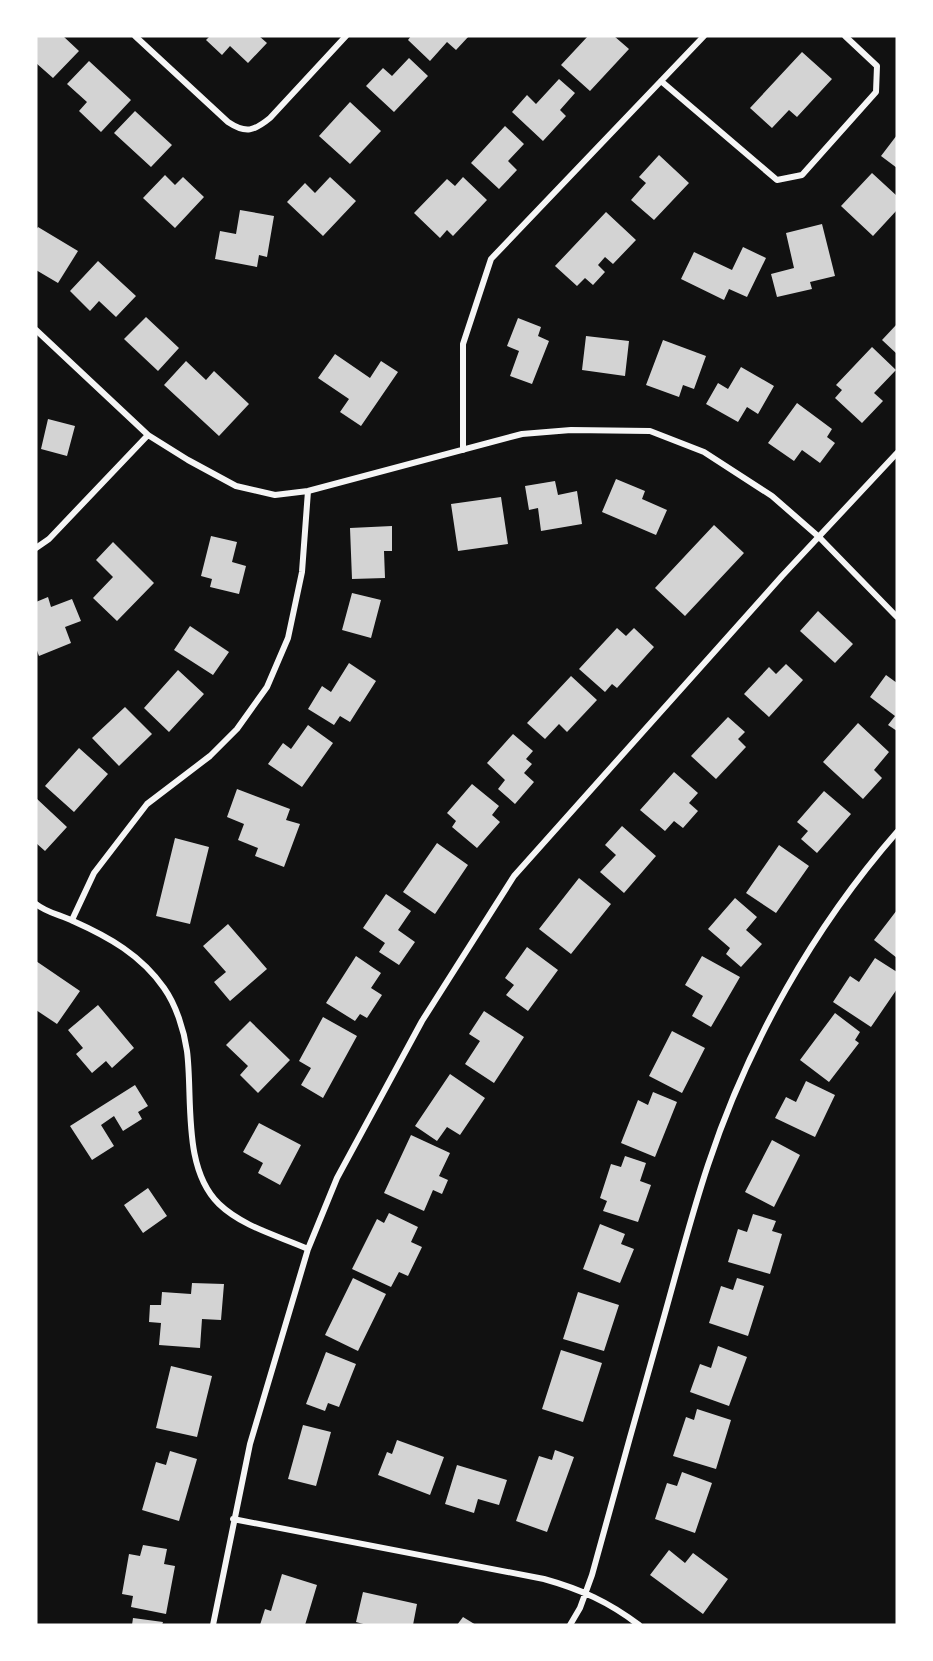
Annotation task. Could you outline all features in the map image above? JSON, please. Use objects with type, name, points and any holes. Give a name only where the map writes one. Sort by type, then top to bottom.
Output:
[{"type":"street","points":[[135,36],[228,122],[238,128],[249,130],[260,126],[270,118],[345,36]]},
{"type":"street","points":[[464,450],[463,344],[491,259],[704,36]]},
{"type":"street","points":[[661,81],[777,180],[802,175],[876,92],[877,66],[845,36]]},
{"type":"street","points":[[36,330],[148,435],[236,486],[275,495],[308,491],[522,434],[571,430],[650,431],[704,452],[772,496],[819,537],[897,617]]},
{"type":"street","points":[[36,548],[49,538],[148,435]]},
{"type":"street","points":[[213,1625],[250,1444],[308,1249],[337,1178],[422,1022],[514,876],[897,453]]},
{"type":"street","points":[[72,920],[94,873],[147,804],[210,756],[237,729],[267,687],[288,638],[302,572],[308,491]]},
{"type":"street","points":[[570,1625],[586,1592],[698,1196],[731,1102],[764,1031],[813,944],[852,888],[897,832]]},
{"type":"street","points":[[36,904],[117,943],[153,973],[165,989],[182,1028],[187,1049],[194,1150],[199,1171],[207,1188],[233,1215],[308,1249]]},
{"type":"street","points":[[233,1519],[521,1574],[586,1592],[606,1602],[639,1625]]},
{"type":"building","points":[[36,36],[63,36],[79,51],[53,78],[36,63]]},
{"type":"building","points":[[210,36],[259,36],[267,43],[248,63],[230,46],[222,55],[206,40]]},
{"type":"building","points":[[411,36],[469,36],[456,50],[447,42],[430,61],[408,40]]},
{"type":"building","points":[[588,36],[614,36],[629,49],[590,91],[561,65]]},
{"type":"building","points":[[802,52],[832,79],[797,117],[789,110],[772,128],[750,108]]},
{"type":"building","points":[[409,58],[428,76],[394,112],[366,86],[383,68],[392,76]]},
{"type":"building","points":[[89,61],[131,100],[101,132],[79,111],[87,102],[67,84]]},
{"type":"building","points":[[559,79],[575,93],[560,110],[566,116],[543,141],[512,112],[527,95],[536,104]]},
{"type":"building","points":[[350,102],[381,131],[350,164],[319,136]]},
{"type":"building","points":[[135,111],[172,145],[151,167],[114,133]]},
{"type":"building","points":[[505,126],[524,144],[508,161],[517,170],[499,189],[471,163]]},
{"type":"building","points":[[897,135],[897,168],[881,156]]},
{"type":"building","points":[[659,155],[689,183],[654,220],[631,200],[646,183],[639,177]]},
{"type":"building","points":[[872,173],[897,196],[897,210],[873,236],[841,206]]},
{"type":"building","points":[[165,175],[175,185],[183,177],[204,197],[175,228],[143,198]]},
{"type":"building","points":[[330,177],[356,201],[323,236],[287,202],[305,183],[315,193]]},
{"type":"building","points":[[463,177],[487,200],[453,236],[447,230],[440,238],[414,213],[447,179],[455,186]]},
{"type":"building","points":[[240,210],[274,216],[267,257],[259,255],[257,267],[215,259],[220,231],[236,234]]},
{"type":"building","points":[[606,212],[636,240],[613,264],[605,257],[598,265],[605,272],[593,285],[585,278],[577,286],[555,266]]},
{"type":"building","points":[[822,224],[835,276],[810,282],[812,289],[777,297],[771,274],[794,268],[786,233]]},
{"type":"building","points":[[38,227],[78,251],[58,283],[36,270],[36,230]]},
{"type":"building","points":[[743,247],[766,258],[747,297],[729,289],[724,300],[681,279],[694,252],[732,270]]},
{"type":"building","points":[[98,261],[136,296],[116,317],[99,301],[90,311],[70,291]]},
{"type":"building","points":[[146,317],[179,348],[158,371],[124,339]]},
{"type":"building","points":[[518,318],[541,327],[538,336],[549,341],[532,384],[510,376],[519,351],[507,346]]},
{"type":"building","points":[[897,324],[897,354],[882,340]]},
{"type":"building","points":[[586,336],[629,341],[625,376],[582,370]]},
{"type":"building","points":[[663,340],[706,356],[694,389],[683,385],[679,397],[646,385]]},
{"type":"building","points":[[872,347],[896,370],[874,393],[883,401],[862,423],[835,398],[842,390],[836,385]]},
{"type":"building","points":[[335,354],[370,378],[381,361],[398,372],[361,426],[340,412],[349,399],[318,378]]},
{"type":"building","points":[[186,361],[206,380],[214,371],[249,404],[219,436],[164,385]]},
{"type":"building","points":[[741,367],[774,386],[758,414],[747,407],[738,422],[706,404],[718,383],[728,389]]},
{"type":"building","points":[[797,403],[832,429],[827,437],[835,443],[820,463],[802,450],[794,461],[768,443]]},
{"type":"building","points":[[48,419],[75,426],[67,456],[41,449]]},
{"type":"building","points":[[616,479],[645,491],[642,499],[667,510],[656,535],[602,512]]},
{"type":"building","points":[[555,481],[558,495],[577,491],[582,524],[541,531],[538,508],[529,510],[525,486]]},
{"type":"building","points":[[501,497],[508,544],[458,551],[451,504]]},
{"type":"building","points":[[714,525],[744,553],[685,616],[655,588]]},
{"type":"building","points":[[392,526],[392,551],[384,551],[385,578],[352,579],[350,528]]},
{"type":"building","points":[[211,536],[237,542],[232,562],[246,566],[239,594],[210,587],[212,579],[201,576]]},
{"type":"building","points":[[113,542],[154,583],[117,621],[93,598],[113,577],[96,560]]},
{"type":"building","points":[[352,593],[381,600],[371,638],[342,630]]},
{"type":"building","points":[[48,597],[51,607],[72,599],[81,621],[65,627],[71,643],[39,656],[36,648],[36,602]]},
{"type":"building","points":[[818,611],[853,644],[835,663],[800,631]]},
{"type":"building","points":[[190,626],[229,652],[213,675],[174,650]]},
{"type":"building","points":[[617,628],[626,636],[634,628],[654,647],[617,688],[612,684],[605,692],[579,669]]},
{"type":"building","points":[[349,663],[376,681],[350,722],[340,716],[334,725],[308,709],[322,686],[331,692]]},
{"type":"building","points":[[786,664],[803,680],[769,717],[744,694],[769,667],[776,674]]},
{"type":"building","points":[[178,670],[204,694],[169,732],[144,708]]},
{"type":"building","points":[[886,675],[897,683],[897,731],[888,725],[895,716],[870,697]]},
{"type":"building","points":[[571,676],[597,700],[567,732],[559,724],[545,739],[527,723]]},
{"type":"building","points":[[125,707],[152,734],[119,766],[92,738]]},
{"type":"building","points":[[728,717],[745,732],[738,739],[746,747],[716,779],[691,756]]},
{"type":"building","points":[[858,723],[889,752],[874,770],[882,778],[863,799],[823,762]]},
{"type":"building","points":[[308,725],[333,743],[302,787],[268,764],[283,743],[291,749]]},
{"type":"building","points":[[513,734],[533,751],[526,759],[532,764],[524,773],[534,782],[515,804],[498,789],[505,780],[487,763]]},
{"type":"building","points":[[79,748],[108,774],[74,812],[45,786]]},
{"type":"building","points":[[674,772],[698,793],[689,803],[698,811],[683,828],[674,821],[665,831],[640,810]]},
{"type":"building","points":[[472,784],[499,806],[492,815],[500,822],[477,848],[452,827],[456,821],[447,813]]},
{"type":"building","points":[[237,789],[290,809],[286,820],[300,824],[284,867],[255,856],[258,848],[238,840],[244,824],[227,817]]},
{"type":"building","points":[[824,791],[851,814],[817,853],[801,839],[808,831],[797,822]]},
{"type":"building","points":[[36,798],[67,827],[45,851],[36,843]]},
{"type":"building","points":[[622,826],[656,856],[624,893],[600,872],[616,855],[605,845]]},
{"type":"building","points":[[175,838],[209,847],[190,924],[156,916]]},
{"type":"building","points":[[437,843],[468,865],[435,914],[403,892]]},
{"type":"building","points":[[779,845],[809,866],[776,913],[746,893]]},
{"type":"building","points":[[579,878],[611,904],[571,954],[539,929]]},
{"type":"building","points":[[386,894],[411,911],[398,930],[415,942],[399,965],[379,952],[385,943],[363,928]]},
{"type":"building","points":[[735,898],[757,917],[746,930],[762,944],[741,967],[726,954],[730,948],[708,929]]},
{"type":"building","points":[[897,910],[897,958],[874,940]]},
{"type":"building","points":[[228,924],[267,969],[230,1001],[214,982],[226,972],[203,946]]},
{"type":"building","points":[[527,947],[558,970],[528,1011],[506,995],[514,985],[505,978]]},
{"type":"building","points":[[356,956],[381,973],[371,988],[382,995],[367,1018],[360,1014],[355,1021],[326,1003]]},
{"type":"building","points":[[702,956],[740,977],[711,1027],[692,1016],[703,996],[685,985]]},
{"type":"building","points":[[875,958],[897,972],[897,989],[871,1027],[833,1002],[850,976],[859,982]]},
{"type":"building","points":[[36,961],[80,991],[57,1024],[36,1010]]},
{"type":"building","points":[[98,1005],[134,1048],[112,1068],[106,1061],[92,1073],[76,1054],[83,1048],[68,1030]]},
{"type":"building","points":[[484,1011],[524,1037],[494,1083],[465,1064],[480,1041],[469,1034]]},
{"type":"building","points":[[835,1013],[860,1032],[855,1040],[859,1043],[829,1082],[800,1060]]},
{"type":"building","points":[[323,1017],[357,1036],[323,1098],[301,1085],[311,1068],[299,1061]]},
{"type":"building","points":[[250,1021],[290,1060],[258,1093],[240,1075],[248,1066],[226,1045]]},
{"type":"building","points":[[672,1031],[705,1048],[682,1093],[649,1076]]},
{"type":"building","points":[[450,1074],[485,1098],[460,1135],[447,1127],[437,1141],[415,1126]]},
{"type":"building","points":[[806,1081],[835,1095],[815,1137],[775,1118],[786,1097],[796,1102]]},
{"type":"building","points":[[135,1085],[148,1106],[138,1112],[142,1119],[123,1131],[114,1116],[101,1125],[114,1146],[92,1160],[70,1126]]},
{"type":"building","points":[[653,1092],[677,1102],[655,1157],[621,1143],[638,1100],[648,1105]]},
{"type":"building","points":[[259,1123],[301,1145],[280,1185],[258,1173],[263,1163],[243,1152]]},
{"type":"building","points":[[411,1135],[450,1153],[439,1176],[448,1180],[442,1194],[433,1190],[424,1211],[384,1193]]},
{"type":"building","points":[[772,1140],[800,1155],[774,1207],[745,1192]]},
{"type":"building","points":[[625,1156],[646,1163],[640,1181],[651,1185],[638,1222],[603,1211],[607,1201],[600,1198],[611,1164],[621,1167]]},
{"type":"building","points":[[148,1188],[167,1216],[143,1233],[124,1205]]},
{"type":"building","points":[[389,1213],[418,1227],[411,1242],[422,1247],[408,1276],[399,1272],[391,1287],[352,1269],[377,1219],[384,1223]]},
{"type":"building","points":[[753,1214],[776,1221],[772,1231],[782,1234],[770,1274],[728,1262],[738,1229],[747,1232]]},
{"type":"building","points":[[600,1224],[625,1234],[621,1244],[634,1249],[620,1283],[583,1269]]},
{"type":"building","points":[[353,1278],[386,1294],[358,1351],[325,1335]]},
{"type":"building","points":[[737,1278],[764,1286],[748,1336],[709,1323],[721,1286],[733,1290]]},
{"type":"building","points":[[192,1283],[224,1284],[221,1320],[202,1319],[200,1348],[159,1345],[161,1323],[149,1322],[150,1305],[161,1305],[162,1292],[191,1294]]},
{"type":"building","points":[[578,1292],[619,1305],[604,1351],[563,1339]]},
{"type":"building","points":[[718,1346],[747,1357],[729,1406],[690,1392],[700,1364],[711,1368]]},
{"type":"building","points":[[561,1350],[602,1363],[583,1422],[542,1409]]},
{"type":"building","points":[[326,1352],[356,1364],[339,1407],[328,1403],[325,1411],[306,1404]]},
{"type":"building","points":[[171,1366],[212,1376],[197,1437],[156,1428]]},
{"type":"building","points":[[697,1409],[731,1420],[716,1469],[673,1456],[686,1417],[694,1420]]},
{"type":"building","points":[[303,1425],[331,1432],[316,1486],[288,1479]]},
{"type":"building","points":[[397,1440],[444,1457],[430,1495],[378,1475],[387,1452],[392,1454]]},
{"type":"building","points":[[555,1450],[574,1457],[547,1532],[516,1521],[539,1456],[552,1460]]},
{"type":"building","points":[[170,1451],[197,1459],[179,1521],[142,1510],[156,1462],[166,1465]]},
{"type":"building","points":[[457,1465],[507,1480],[499,1505],[478,1499],[474,1513],[445,1504]]},
{"type":"building","points":[[682,1472],[712,1483],[695,1533],[655,1519],[667,1483],[677,1486]]},
{"type":"building","points":[[143,1545],[167,1549],[164,1564],[175,1566],[166,1614],[131,1607],[133,1596],[122,1594],[129,1554],[140,1556]]},
{"type":"building","points":[[669,1550],[685,1563],[693,1553],[728,1579],[703,1614],[650,1575]]},
{"type":"building","points":[[282,1574],[317,1585],[305,1625],[260,1625],[265,1609],[271,1611]]},
{"type":"building","points":[[363,1592],[417,1604],[413,1625],[367,1625],[356,1622]]},
{"type":"building","points":[[463,1617],[476,1625],[457,1625]]},
{"type":"building","points":[[133,1618],[163,1622],[162,1625],[132,1625]]}]
